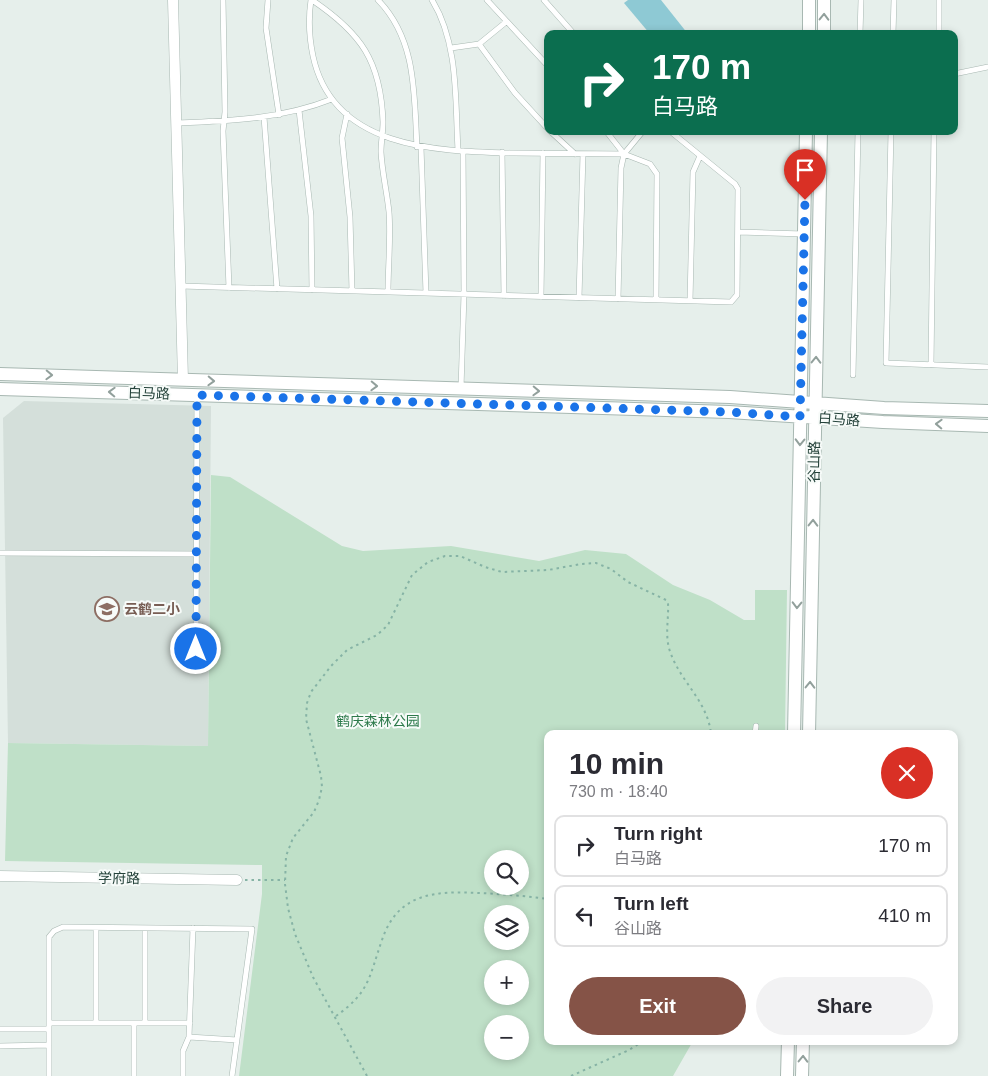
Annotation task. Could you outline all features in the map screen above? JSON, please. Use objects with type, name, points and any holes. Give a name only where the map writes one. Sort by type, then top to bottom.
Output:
[{"type":"street","points":[[173,0],[183,380]]},
{"type":"street","points":[[808,30],[809,0]]},
{"type":"street","points":[[824,0],[824,30]]},
{"type":"street","name":"谷山路","points":[[794,730],[806,135]]},
{"type":"street","name":"谷山路","points":[[809,730],[821,135]]},
{"type":"street","name":"白马路","points":[[0,374],[730,397],[988,411]]},
{"type":"street","name":"白马路","points":[[0,388],[729,412],[988,426]]},
{"type":"street","name":"学府路","points":[[0,876],[237,880]]},
{"type":"street","points":[[787,1076],[788,1045]]},
{"type":"street","points":[[802,1076],[803,1045]]},
{"type":"lane","points":[[223,0],[224,121],[229,288]]},
{"type":"lane","points":[[268,0],[266,28],[279,115]]},
{"type":"lane","points":[[312,0],[309,33],[316,71],[332,98],[347,114],[365,128],[382,136],[419,147],[461,151],[624,154],[650,164],[657,174],[656,300]]},
{"type":"lane","points":[[312,0],[346,25],[368,54],[377,75],[380,92],[381,151],[389,214],[388,292]]},
{"type":"lane","points":[[378,0],[396,23],[410,59],[419,147],[426,293]]},
{"type":"lane","points":[[432,0],[443,21],[450,48],[461,151],[464,294],[461,389]]},
{"type":"lane","points":[[487,0],[544,62]]},
{"type":"lane","points":[[544,0],[570,30]]},
{"type":"lane","points":[[860,30],[861,0]]},
{"type":"lane","points":[[893,30],[894,0]]},
{"type":"lane","points":[[939,0],[939,30]]},
{"type":"lane","points":[[450,48],[479,44],[506,22]]},
{"type":"lane","points":[[479,44],[515,93],[544,125]]},
{"type":"lane","points":[[958,73],[988,67]]},
{"type":"lane","points":[[177,123],[224,121],[279,115],[300,110],[332,98]]},
{"type":"lane","points":[[300,110],[311,216],[312,290]]},
{"type":"lane","points":[[347,114],[342,138],[350,218],[352,291]]},
{"type":"lane","points":[[264,117],[277,289]]},
{"type":"lane","points":[[554,135],[575,154]]},
{"type":"lane","points":[[609,135],[624,154]]},
{"type":"lane","points":[[618,299],[621,168],[624,154],[641,135]]},
{"type":"lane","points":[[181,286],[731,302],[737,295],[737,186],[675,135]]},
{"type":"lane","points":[[853,374],[858,135]]},
{"type":"lane","points":[[891,135],[886,363],[988,367]]},
{"type":"lane","points":[[930,365],[934,135]]},
{"type":"lane","points":[[502,152],[504,296]]},
{"type":"lane","points":[[541,297],[543,153]]},
{"type":"lane","points":[[579,298],[583,154]]},
{"type":"lane","points":[[690,301],[693,172],[700,156]]},
{"type":"lane","points":[[738,232],[804,234]]},
{"type":"lane","points":[[196,649],[197,395]]},
{"type":"lane","points":[[0,553],[196,554]]},
{"type":"lane","points":[[756,726],[756,730]]},
{"type":"lane","points":[[49,1076],[49,936],[60,928],[252,929],[232,1076]]},
{"type":"lane","points":[[96,928],[96,1023]]},
{"type":"lane","points":[[145,928],[145,1023]]},
{"type":"lane","points":[[183,1076],[183,1051],[189,1037],[190,1023],[193,928]]},
{"type":"lane","points":[[49,1023],[190,1023]]},
{"type":"lane","points":[[134,1023],[134,1076]]},
{"type":"lane","points":[[0,1030],[49,1029]]},
{"type":"lane","points":[[189,1037],[237,1040]]},
{"type":"lane","points":[[0,1046],[49,1046]]},
{"type":"path","points":[[367,1076],[336,1016],[313,977],[301,950],[290,918],[285,880],[285,863],[290,844],[314,812],[322,787],[321,776],[315,760],[306,719],[306,708],[311,692],[331,666],[347,650],[377,636],[388,625],[412,575],[436,558],[445,556],[460,556],[502,572],[548,570],[581,564],[596,564],[611,569],[628,582],[666,600],[668,606],[667,637],[670,654],[706,712],[710,730]]},
{"type":"path","points":[[237,880],[285,880]]},
{"type":"path","points":[[336,1016],[361,995],[368,982],[385,930],[393,916],[406,905],[421,897],[445,891],[505,894],[544,899]]},
{"type":"path","points":[[572,1076],[637,1045]]},
{"type":"shaded area","name":"云鹤二小","points":[[24,401],[211,406],[208,746],[8,743],[3,418]]},
{"type":"green space","name":"鹤庆森林公园","points":[[211,475],[230,477],[342,546],[363,551],[451,546],[539,561],[585,550],[626,554],[673,585],[710,600],[744,620],[755,620],[755,590],[787,590],[785,730],[544,730],[544,1045],[691,1045],[673,1076],[239,1076],[262,894],[262,865],[5,861],[8,743],[208,746]]},
{"type":"water","points":[[628,0],[661,0],[685,30],[647,30],[624,3]]},
{"type":"place","name":"云鹤二小","points":[[107,609]]},
{"type":"route","points":[[196,649],[197,395],[729,412],[800,417],[805,200]]}]
